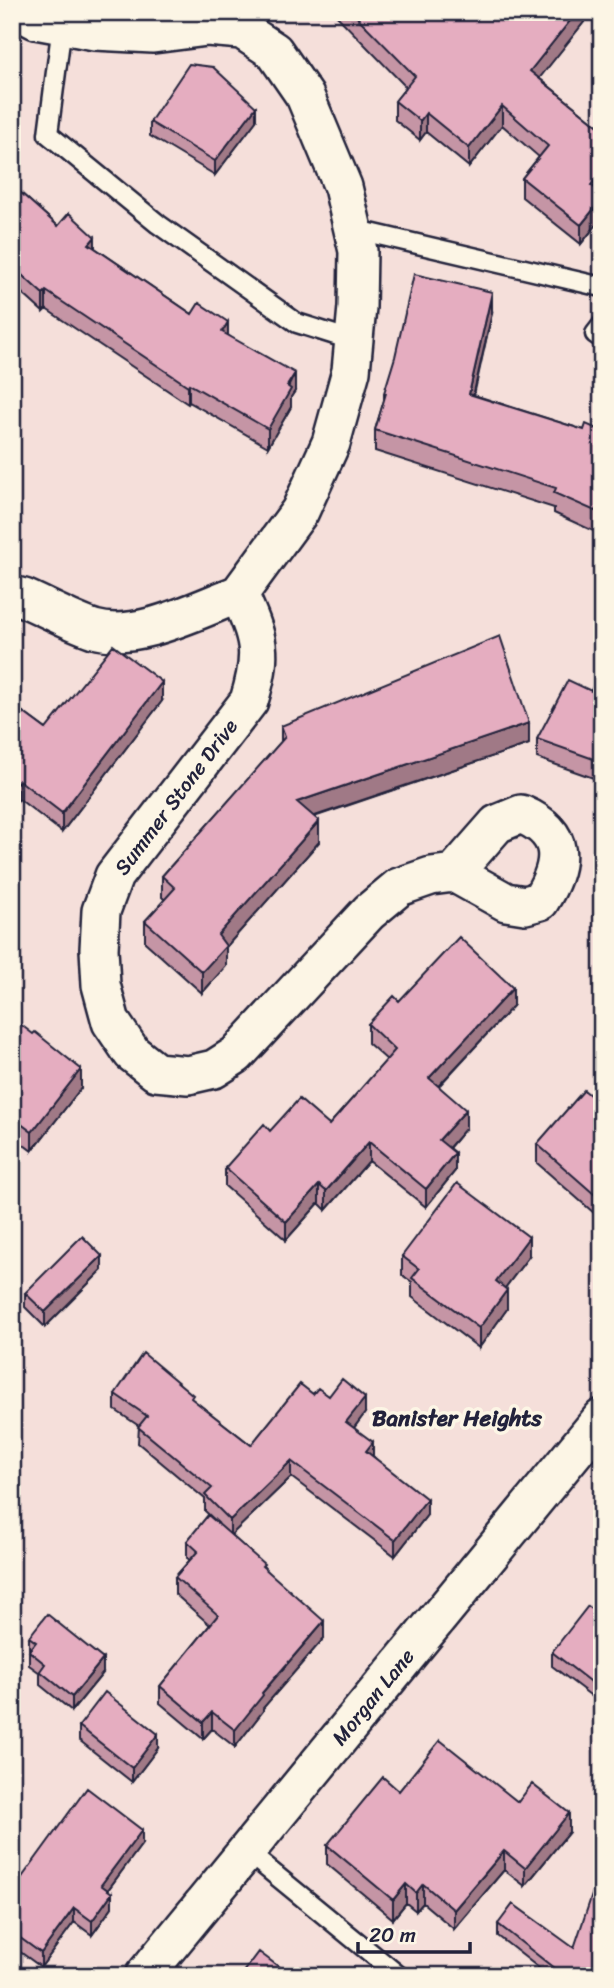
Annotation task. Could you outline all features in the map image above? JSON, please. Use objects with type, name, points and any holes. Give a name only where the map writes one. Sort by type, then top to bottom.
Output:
[{"type":"street","points":[[12,596],[24,598],[94,629],[122,633],[143,630],[239,594],[300,511],[331,443],[351,371],[357,307],[358,251],[343,187],[305,96],[274,51],[247,21],[153,34],[94,31],[36,20],[21,12]]},
{"type":"street","name":"Summer Stone Drive","points":[[239,594],[257,634],[258,671],[249,701],[114,876],[101,911],[101,985],[111,1022],[132,1053],[156,1072],[188,1075],[214,1069],[236,1055],[369,912],[400,887],[431,876],[454,873]]},
{"type":"street","name":"Morgan Lane","points":[[144,1976],[602,1418]]},
{"type":"lane","points":[[62,25],[47,134],[158,223],[297,323],[354,341]]},
{"type":"lane","points":[[353,229],[602,287]]},
{"type":"lane","points":[[602,325],[595,334],[602,339]]},
{"type":"lane","points":[[246,1851],[399,1976]]},
{"type":"building","points":[[352,12],[577,12],[530,71],[602,129],[602,172],[591,185],[602,194],[602,199],[581,225],[522,178],[548,146],[502,106],[469,148],[426,113],[420,121],[395,101],[415,76]]},
{"type":"building","points":[[189,64],[213,67],[256,107],[215,161],[150,122]]},
{"type":"building","points":[[12,185],[58,226],[69,213],[95,237],[89,244],[192,314],[199,303],[228,322],[222,332],[295,373],[287,386],[291,389],[268,429],[189,384],[188,386],[46,291],[43,294],[12,266]]},
{"type":"building","points":[[414,274],[492,292],[469,394],[584,430],[586,424],[602,431],[602,514],[554,493],[556,488],[375,430]]},
{"type":"building","points":[[500,636],[529,723],[297,802],[319,821],[218,935],[226,946],[202,972],[145,921],[175,888],[162,876],[285,737],[281,726]]},
{"type":"building","points":[[113,645],[162,682],[62,813],[19,780],[12,788],[12,704],[46,729]]},
{"type":"building","points":[[599,674],[602,676],[602,762],[537,739],[568,680],[591,691]]},
{"type":"building","points":[[459,937],[513,988],[429,1078],[466,1110],[439,1140],[455,1153],[426,1189],[369,1142],[326,1191],[319,1185],[286,1222],[225,1168],[264,1124],[270,1131],[299,1099],[329,1125],[395,1050],[368,1024],[394,996],[399,1001]]},
{"type":"building","points":[[12,1018],[33,1034],[35,1032],[81,1069],[32,1132],[12,1117]]},
{"type":"building","points":[[584,1090],[602,1105],[602,1201],[537,1144]]},
{"type":"building","points":[[457,1183],[529,1237],[496,1281],[507,1290],[479,1328],[412,1278],[419,1269],[402,1256]]},
{"type":"building","points":[[82,1236],[102,1256],[45,1312],[25,1293]]},
{"type":"building","points":[[143,1353],[193,1395],[191,1398],[251,1445],[300,1384],[313,1394],[318,1388],[329,1396],[342,1379],[365,1398],[346,1422],[373,1442],[366,1451],[427,1499],[395,1540],[291,1461],[230,1520],[205,1495],[212,1488],[138,1427],[147,1416],[115,1394]]},
{"type":"building","points":[[208,1515],[324,1621],[262,1693],[235,1730],[212,1712],[203,1722],[160,1686],[218,1615],[175,1577],[198,1551],[187,1541]]},
{"type":"building","points":[[588,1606],[602,1617],[602,1691],[552,1652]]},
{"type":"building","points":[[47,1614],[103,1659],[72,1697],[40,1671],[45,1664],[29,1651],[36,1642],[29,1637]]},
{"type":"building","points":[[105,1692],[158,1734],[132,1768],[79,1726]]},
{"type":"building","points":[[440,1740],[518,1802],[532,1784],[569,1813],[525,1868],[504,1851],[454,1910],[423,1884],[416,1893],[406,1884],[393,1900],[327,1845],[383,1777],[399,1791]]},
{"type":"building","points":[[87,1788],[142,1830],[101,1885],[112,1893],[92,1921],[74,1908],[41,1953],[12,1932],[12,1891]]},
{"type":"building","points":[[597,1880],[602,1882],[602,1976],[564,1976],[498,1924],[513,1904],[574,1948]]},
{"type":"building","points":[[259,1952],[287,1973],[285,1976],[241,1976]]},
{"type":"district","name":"Banister Heights","points":[[457,1418]]}]
